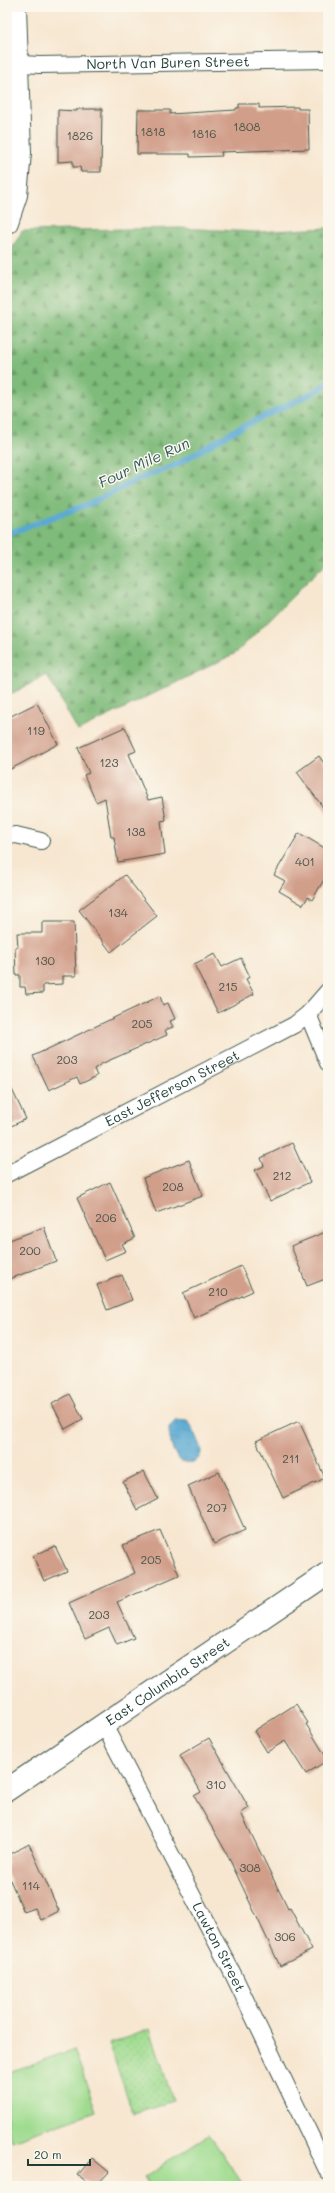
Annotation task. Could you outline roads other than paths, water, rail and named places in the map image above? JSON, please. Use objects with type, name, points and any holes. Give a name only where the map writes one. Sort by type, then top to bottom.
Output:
[{"type":"street","points":[[7,222],[16,195],[19,169],[12,63],[15,7]]},
{"type":"street","name":"North Van Buren Street","points":[[12,63],[39,65],[328,60]]},
{"type":"street","points":[[7,836],[16,835],[41,841]]},
{"type":"street","name":"East Jefferson Street","points":[[7,1174],[294,1025],[308,1014],[328,991]]},
{"type":"street","points":[[308,1014],[328,1063]]},
{"type":"street","name":"East Columbia Street","points":[[7,1790],[328,1573]]},
{"type":"street","name":"Lawton Street","points":[[104,1725],[233,1974],[328,2172]]},
{"type":"water","points":[[176,1420],[187,1421],[194,1430],[201,1452],[198,1459],[195,1461],[187,1463],[183,1462],[177,1457],[173,1450],[169,1427]]},
{"type":"waterway","name":"Four Mile Run","points":[[7,534],[91,503],[139,479],[176,465],[230,433],[318,390],[328,382]]}]
